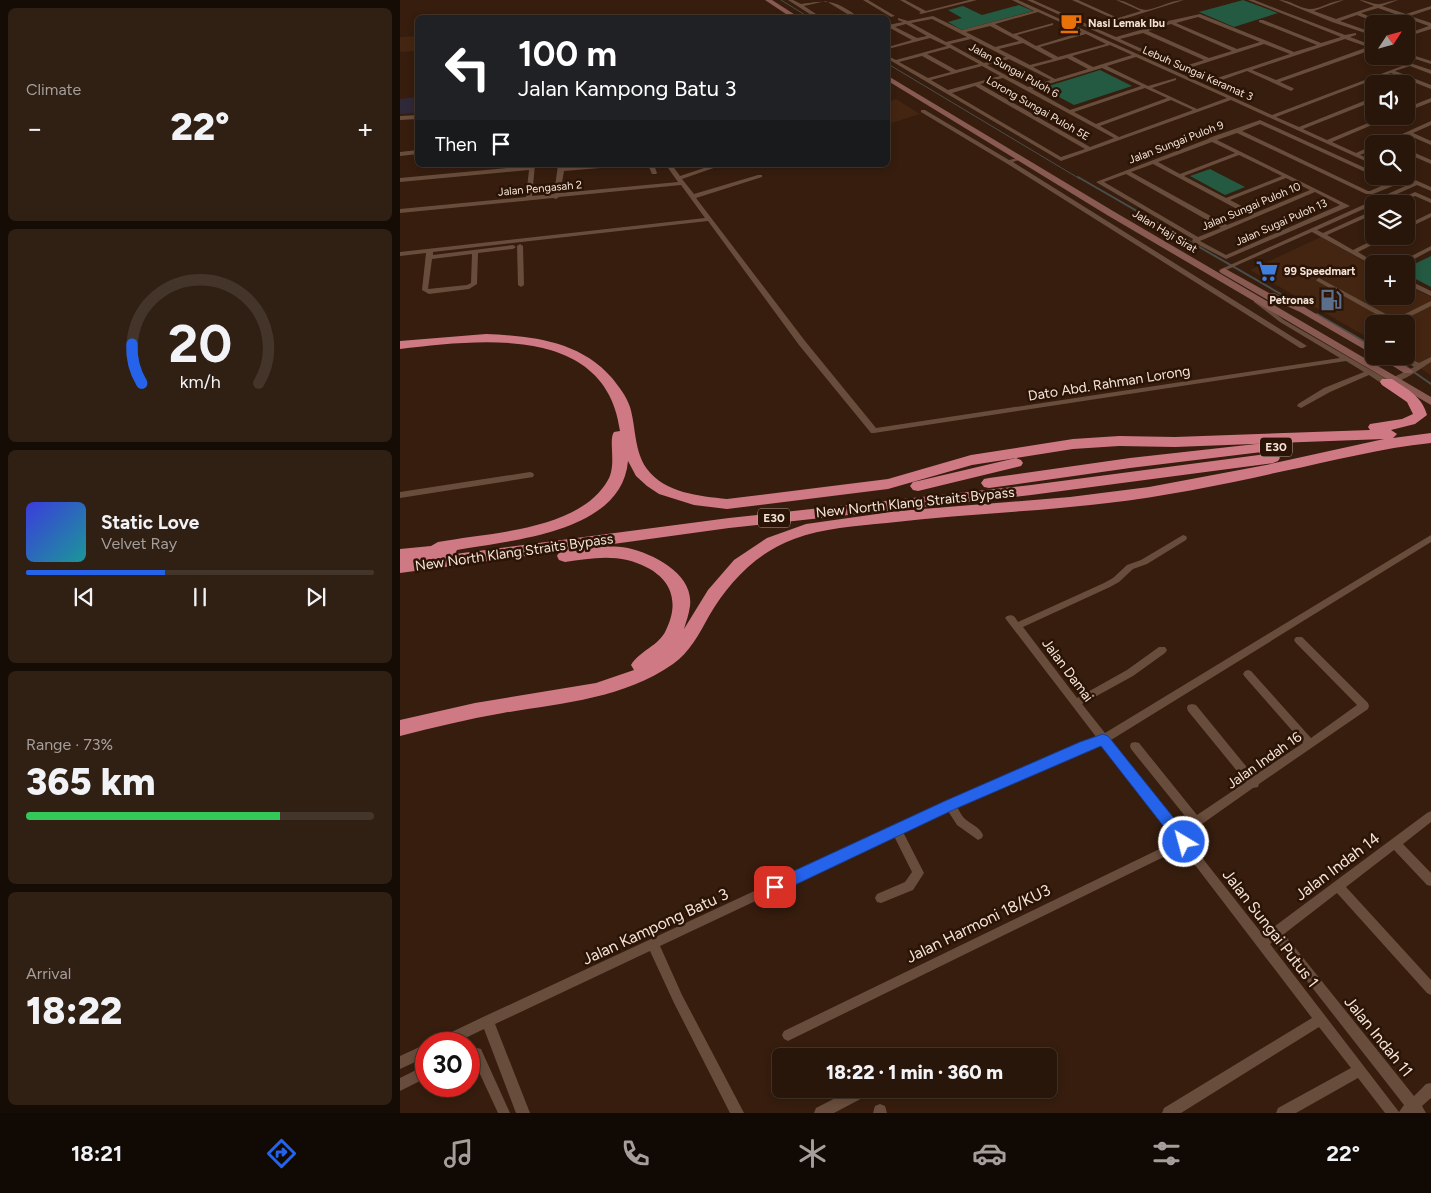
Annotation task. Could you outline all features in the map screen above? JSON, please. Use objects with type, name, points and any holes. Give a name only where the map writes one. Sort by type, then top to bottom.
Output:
[{"type":"highway","points":[[400,345],[469,337],[503,337],[526,339],[572,354],[599,371],[617,391],[626,418],[634,461],[642,474],[653,484],[687,499],[727,504],[888,484],[971,460],[1073,444],[1119,441],[1162,442],[1291,438],[1431,443]]},
{"type":"highway","points":[[400,350],[467,342],[501,342],[522,344],[567,357],[593,374],[610,393],[619,420],[621,451],[616,480],[606,496],[593,508],[572,518],[531,531],[406,554]]},
{"type":"highway","points":[[1291,438],[1415,420],[1420,415],[1415,401],[1387,382]]},
{"type":"highway","name":"New North Klang Straits Bypass","points":[[400,567],[729,523],[1031,490],[1389,440],[1431,430]]},
{"type":"highway","name":"New North Klang Straits Bypass","points":[[406,554],[880,496],[947,490],[1130,464],[1389,440],[1431,438]]},
{"type":"highway","points":[[400,728],[451,716],[604,690],[640,677],[669,659],[681,647],[732,570],[756,550],[784,536],[824,525],[897,516],[1072,502],[1144,492],[1264,470],[1389,440]]},
{"type":"highway","points":[[880,496],[959,476],[1043,458],[1162,442]]},
{"type":"highway","points":[[400,571],[601,552],[627,554],[656,564],[677,583],[682,605],[674,634],[657,653],[632,671],[592,684],[489,700],[400,720]]},
{"type":"main road","points":[[762,0],[785,15]]},
{"type":"main road","points":[[768,0],[792,15]]},
{"type":"main road","name":"Jalan Haji Sirat","points":[[890,71],[950,112],[1134,221],[1231,266],[1250,291]]},
{"type":"main road","name":"Jalan Haji Sirat","points":[[890,80],[934,107],[950,112],[970,129],[1158,242],[1250,291],[1431,393]]},
{"type":"main road","points":[[896,84],[918,91],[906,81]]},
{"type":"main road","points":[[1250,291],[1297,307],[1365,347]]},
{"type":"main road","name":"Jalan Haji Sirat","points":[[1299,319],[1431,402]]},
{"type":"main road","points":[[1403,365],[1412,369]]},
{"type":"street","points":[[790,0],[815,15]]},
{"type":"street","points":[[800,6],[826,0],[853,15]]},
{"type":"street","points":[[864,0],[893,16]]},
{"type":"street","points":[[902,0],[925,12]]},
{"type":"street","points":[[940,0],[952,6]]},
{"type":"street","points":[[890,24],[900,19],[974,0]]},
{"type":"street","name":"Lebuh Sungai Keramat 3","points":[[1014,0],[1365,160]]},
{"type":"street","points":[[1029,0],[1211,82],[1354,34]]},
{"type":"street","points":[[1074,0],[1117,19]]},
{"type":"street","points":[[1118,0],[1144,11]]},
{"type":"street","points":[[1161,0],[1170,4]]},
{"type":"street","points":[[1090,28],[1182,0]]},
{"type":"street","points":[[1250,0],[1345,37],[1365,43]]},
{"type":"street","points":[[1266,0],[1354,34],[1365,40]]},
{"type":"street","points":[[1284,0],[1365,32]]},
{"type":"street","points":[[1310,11],[1342,0]]},
{"type":"street","points":[[1361,0],[1403,15]]},
{"type":"street","points":[[1327,23],[1396,0]]},
{"type":"street","points":[[1409,15],[1431,7]]},
{"type":"street","points":[[962,32],[1038,11]]},
{"type":"street","points":[[1356,13],[1365,16]]},
{"type":"street","points":[[1116,39],[1169,21],[1198,15],[1294,54]]},
{"type":"street","points":[[890,25],[933,16],[1054,80]]},
{"type":"street","name":"Jalan Sungai Puloh 6","points":[[900,19],[1119,139]]},
{"type":"street","points":[[1415,20],[1431,26]]},
{"type":"street","points":[[1169,21],[1237,51]]},
{"type":"street","points":[[1261,21],[1321,45]]},
{"type":"street","points":[[991,24],[1058,59]]},
{"type":"street","points":[[1013,35],[1051,24]]},
{"type":"street","points":[[890,26],[916,40]]},
{"type":"street","points":[[1415,33],[1431,26]]},
{"type":"street","points":[[1143,31],[1209,60]]},
{"type":"street","points":[[1036,47],[1085,33]]},
{"type":"street","points":[[890,47],[931,36]]},
{"type":"street","points":[[896,62],[972,37]]},
{"type":"street","points":[[994,49],[1023,41]]},
{"type":"street","points":[[1181,69],[1264,42]]},
{"type":"street","points":[[1029,67],[1110,44]]},
{"type":"street","points":[[1276,82],[1365,48]]},
{"type":"street","points":[[923,54],[955,72]]},
{"type":"street","points":[[1067,56],[1092,69]]},
{"type":"street","points":[[1027,89],[1135,56]]},
{"type":"street","points":[[927,80],[1010,57]]},
{"type":"street","points":[[1415,57],[1431,63]]},
{"type":"street","points":[[890,58],[1061,159],[1230,99]]},
{"type":"street","points":[[1128,58],[1223,102]]},
{"type":"street","points":[[1271,117],[1410,64],[1431,72]]},
{"type":"street","points":[[1102,66],[1198,110]]},
{"type":"street","points":[[1248,70],[1291,89]]},
{"type":"street","points":[[1390,72],[1431,88]]},
{"type":"street","points":[[948,92],[1004,76]]},
{"type":"street","points":[[1069,112],[1174,79]]},
{"type":"street","name":"Lorong Sungai Puloh 5E","points":[[976,84],[1090,149]]},
{"type":"street","points":[[1094,126],[1172,98]]},
{"type":"street","points":[[1415,106],[1431,100]]},
{"type":"street","points":[[1298,129],[1365,103]]},
{"type":"street","points":[[934,107],[923,111],[1303,346]]},
{"type":"street","points":[[400,118],[415,117]]},
{"type":"street","name":"Jalan Sungai Puloh 9","points":[[1196,240],[1099,182],[1260,122],[1365,170]]},
{"type":"street","points":[[1404,135],[1431,124]]},
{"type":"street","points":[[1326,142],[1368,125]]},
{"type":"street","points":[[959,133],[970,129]]},
{"type":"street","points":[[1236,130],[1366,192],[1372,193],[1389,185]]},
{"type":"street","points":[[1408,133],[1431,143]]},
{"type":"street","points":[[1211,139],[1356,210]]},
{"type":"street","points":[[1355,155],[1365,151]]},
{"type":"street","points":[[400,154],[415,152]]},
{"type":"street","points":[[1179,176],[1239,153]]},
{"type":"street","points":[[1415,155],[1431,162]]},
{"type":"street","points":[[1008,162],[1020,158]]},
{"type":"street","points":[[1153,162],[1253,215]]},
{"type":"street","points":[[400,180],[523,167]]},
{"type":"street","points":[[529,199],[532,167]]},
{"type":"street","points":[[556,197],[561,168],[578,167]]},
{"type":"street","points":[[652,167],[654,173]]},
{"type":"street","points":[[429,254],[708,219],[670,167]]},
{"type":"street","name":"Jalan Pengasah 2","points":[[400,211],[556,197],[680,181],[714,167]]},
{"type":"street","points":[[1127,172],[1226,227]]},
{"type":"street","points":[[692,197],[760,176]]},
{"type":"street","points":[[1226,200],[1287,176]]},
{"type":"street","points":[[1415,176],[1431,183]]},
{"type":"street","points":[[1196,240],[1227,256],[1231,266],[1417,183],[1431,190]]},
{"type":"street","points":[[1397,185],[1404,188]]},
{"type":"street","points":[[1052,190],[1066,186]]},
{"type":"street","name":"Jalan Sungai Puloh 10","points":[[1196,240],[1314,190]]},
{"type":"street","points":[[1413,195],[1415,194],[1431,201]]},
{"type":"street","name":"Jalan Sugai Puloh 13","points":[[1227,256],[1345,205]]},
{"type":"street","points":[[1097,218],[1110,213]]},
{"type":"street","points":[[1415,223],[1431,215]]},
{"type":"street","points":[[1323,235],[1365,216]]},
{"type":"street","name":"Dato Abd. Rahman Lorong","points":[[708,219],[802,343],[874,431],[1347,359]]},
{"type":"street","points":[[1313,230],[1365,259]]},
{"type":"street","points":[[1144,247],[1158,242]]},
{"type":"street","points":[[400,254],[475,251],[543,243]]},
{"type":"street","points":[[1353,252],[1368,245]]},
{"type":"street","points":[[520,246],[521,285]]},
{"type":"street","points":[[1415,256],[1431,248]]},
{"type":"street","points":[[429,254],[425,290],[429,292],[469,287],[474,284],[475,251]]},
{"type":"street","points":[[1175,268],[1191,261]]},
{"type":"street","points":[[1320,280],[1379,315]]},
{"type":"street","points":[[1415,286],[1431,294]]},
{"type":"street","points":[[1250,291],[1282,321],[1387,382],[1398,380],[1412,369],[1431,359]]},
{"type":"street","points":[[1409,315],[1431,304]]},
{"type":"street","points":[[1409,365],[1412,369]]},
{"type":"street","points":[[1301,406],[1327,390],[1369,372]]},
{"type":"street","points":[[400,495],[530,476]]},
{"type":"street","points":[[1018,626],[1107,585],[1116,580],[1130,567],[1144,562],[1182,538]]},
{"type":"street","name":"Jalan Kampong Batu 3","points":[[464,1032],[567,986],[950,805],[1085,746],[1103,740],[1431,538]]},
{"type":"street","name":"Jalan Damai","points":[[1010,618],[1018,626],[1103,740]]},
{"type":"street","points":[[1299,640],[1364,706]]},
{"type":"street","points":[[1076,703],[1130,673],[1162,650]]},
{"type":"street","points":[[1248,674],[1310,744]]},
{"type":"street","name":"Jalan Indah 16","points":[[1181,838],[1196,823],[1364,706]]},
{"type":"street","points":[[1192,708],[1254,784]]},
{"type":"street","name":"Jalan Sungai Putus 1","points":[[1103,740],[1262,942],[1393,1113]]},
{"type":"street","points":[[1135,746],[1196,823]]},
{"type":"street","points":[[950,805],[961,822],[974,830],[978,835]]},
{"type":"street","name":"Jalan Indah 14","points":[[1262,942],[1431,816]]},
{"type":"street","points":[[881,898],[909,886],[918,872],[896,830]]},
{"type":"street","name":"Jalan Harmoni 18/KU3","points":[[788,1035],[1181,838]]},
{"type":"street","points":[[1395,843],[1431,881]]},
{"type":"street","points":[[1338,886],[1431,989]]},
{"type":"street","name":"Jalan Indah 11","points":[[1276,933],[1412,1110]]},
{"type":"street","points":[[654,944],[678,998],[738,1113]]},
{"type":"street","points":[[1169,1113],[1321,1019]]},
{"type":"street","points":[[487,1021],[523,1113]]},
{"type":"street","points":[[400,1063],[415,1056]]},
{"type":"street","points":[[480,1060],[504,1112]]},
{"type":"street","points":[[1283,1113],[1360,1070]]},
{"type":"street","points":[[400,1085],[415,1077]]},
{"type":"street","points":[[1412,1110],[1431,1089]]},
{"type":"street","points":[[821,1113],[848,1098]]},
{"type":"shaded area","points":[[415,36],[415,51],[400,52],[400,37]]},
{"type":"shaded area","points":[[415,97],[415,113],[400,114],[400,99]]},
{"type":"shaded area","points":[[896,99],[920,114],[890,123],[890,101]]},
{"type":"shaded area","points":[[1321,237],[1365,262],[1365,305],[1415,305],[1415,289],[1431,297],[1431,375],[1415,365],[1415,315],[1365,315],[1365,336],[1250,270]]},
{"type":"green space","points":[[1243,0],[1278,13],[1234,27],[1199,12]]},
{"type":"green space","points":[[1019,5],[1033,11],[962,30],[948,22],[962,18],[948,10],[963,6],[982,15]]},
{"type":"green space","points":[[1100,70],[1132,86],[1074,105],[1042,88]]},
{"type":"green space","points":[[1210,169],[1245,187],[1225,195],[1190,176]]},
{"type":"green space","points":[[1431,256],[1431,287],[1415,279],[1415,264]]},
{"type":"waterway","points":[[781,0],[805,15]]},
{"type":"waterway","points":[[890,65],[1080,179]]},
{"type":"waterway","points":[[1078,177],[1305,308]]},
{"type":"waterway","points":[[1317,314],[1365,342]]},
{"type":"waterway","points":[[1404,365],[1431,384]]},
{"type":"place","name":"Nasi Lemak Ibu","points":[[1071,23]]},
{"type":"place","name":"99 Speedmart","points":[[1267,271]]},
{"type":"place","name":"Petronas","points":[[1331,300]]},
{"type":"route","points":[[775,887],[950,805],[1085,746],[1103,740],[1184,842]]}]
